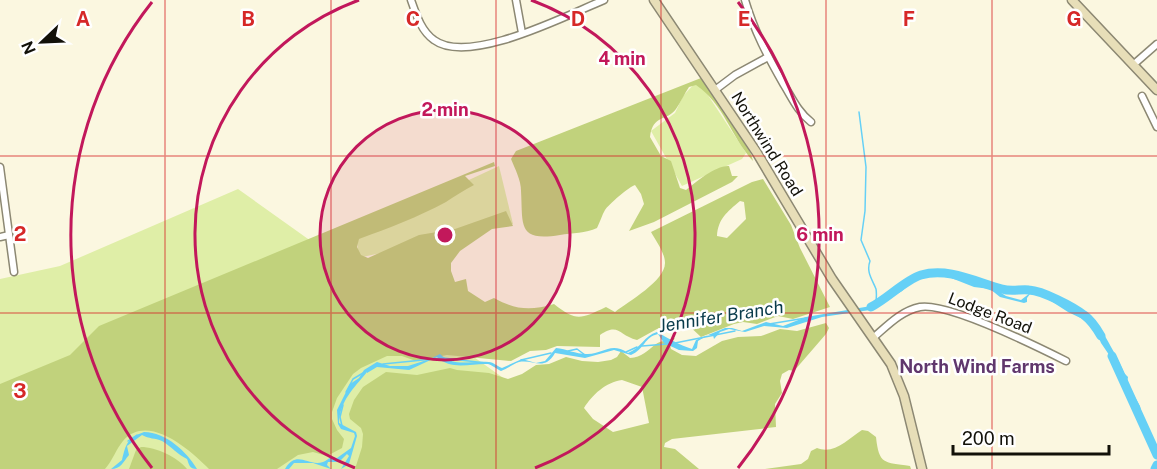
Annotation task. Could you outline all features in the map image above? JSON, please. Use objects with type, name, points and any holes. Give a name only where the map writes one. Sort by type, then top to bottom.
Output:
[{"type":"street","points":[[411,0],[427,34],[446,46],[456,48],[504,41],[604,0]]},
{"type":"street","points":[[516,0],[522,33]]},
{"type":"street","name":"Northwind Road","points":[[654,0],[766,168],[818,256],[891,364],[900,384],[922,469]]},
{"type":"street","points":[[745,0],[768,57],[799,110],[811,122]]},
{"type":"street","points":[[1072,0],[1157,90]]},
{"type":"street","points":[[1133,65],[1157,44]]},
{"type":"street","points":[[715,90],[735,75],[768,57]]},
{"type":"street","points":[[1142,96],[1157,127]]},
{"type":"street","points":[[0,167],[14,272]]},
{"type":"street","points":[[0,237],[9,235]]},
{"type":"street","name":"Lodge Road","points":[[874,337],[906,311],[932,306],[1020,338],[1066,361]]},
{"type":"green space","points":[[701,78],[731,121],[753,161],[745,152],[721,111],[696,85],[689,87],[672,113],[657,121],[650,137],[661,156],[671,161],[680,188],[686,190],[706,175],[724,166],[729,166],[732,176],[738,176],[732,182],[654,222],[629,231],[644,204],[635,185],[607,208],[597,228],[546,237],[529,233],[523,222],[520,183],[511,159],[516,151]]},
{"type":"green space","points":[[698,80],[746,153],[742,159],[682,186],[651,131],[675,113],[683,96]]},
{"type":"green space","points":[[494,162],[495,166],[465,176],[474,185],[446,202],[359,239],[357,247],[361,255],[368,258],[419,235],[455,229],[506,211],[513,226],[492,229],[460,251],[451,263],[455,282],[466,279],[468,291],[485,302],[494,298],[516,307],[530,308],[554,304],[568,314],[579,317],[606,307],[615,312],[653,284],[663,270],[664,255],[651,232],[752,182],[763,179],[791,225],[830,307],[793,319],[778,316],[757,324],[743,322],[734,324],[701,337],[681,321],[657,329],[637,340],[619,331],[611,330],[600,335],[600,347],[557,346],[546,350],[530,351],[511,361],[447,355],[416,361],[402,356],[387,356],[353,374],[337,398],[332,419],[344,439],[342,448],[327,456],[313,452],[298,455],[277,469],[209,469],[169,437],[156,432],[144,431],[133,433],[123,441],[105,469],[0,469],[0,384],[70,355],[99,326]],"holes":[[[740,201],[744,202],[746,219],[727,238],[717,236],[724,216]]]},
{"type":"green space","points":[[499,166],[513,224],[358,258],[357,232]]},
{"type":"green space","points":[[238,189],[607,452],[661,469],[0,469],[0,279],[60,266]]},
{"type":"green space","points":[[826,323],[829,328],[794,371],[789,370],[782,374],[780,381],[782,393],[775,404],[776,427],[672,439],[665,443],[664,447],[675,449],[699,469],[355,469],[362,447],[363,434],[361,428],[350,419],[349,414],[354,400],[363,387],[386,372],[417,375],[450,368],[489,373],[508,379],[536,365],[549,364],[566,357],[598,362],[611,360],[621,351],[630,358],[644,353],[658,343],[675,338],[670,345],[671,349],[682,355],[696,356],[722,341],[738,337],[761,336],[780,329],[797,331]],"holes":[[[622,380],[642,387],[649,423],[613,432],[593,419],[584,408],[591,398],[610,383]]]},
{"type":"green space","points":[[862,430],[876,437],[879,453],[884,460],[910,466],[911,469],[765,469],[801,464],[808,459],[811,451],[817,448],[823,450],[835,448]]},
{"type":"green space","points":[[141,447],[166,454],[178,460],[187,469],[129,469],[136,450]]},
{"type":"water","points":[[925,272],[952,275],[970,283],[992,287],[1006,296],[1021,300],[1030,293],[1042,292],[1069,310],[1088,317],[1098,324],[1128,377],[1127,383],[1140,406],[1146,433],[1157,445],[1157,449],[1146,438],[1120,371],[1101,343],[1093,324],[1068,312],[1040,294],[1030,294],[1027,302],[1024,303],[1000,297],[990,289],[974,287],[941,274],[933,277],[917,276],[902,291],[870,310],[822,317],[787,328],[764,326],[745,332],[729,329],[720,332],[714,339],[713,335],[708,335],[725,328],[742,331],[766,322],[783,326],[806,317],[871,306],[900,290],[907,282],[917,275]]},
{"type":"water","points":[[657,332],[692,349],[696,340],[708,335],[698,341],[697,348],[693,351],[679,350],[664,343],[658,334],[631,355],[614,350],[585,358],[555,353],[547,362],[538,364],[519,362],[501,371],[488,364],[449,364],[437,357],[409,370],[377,367],[367,372],[348,396],[342,408],[339,423],[356,432],[357,436],[349,464],[341,469],[349,456],[347,454],[339,462],[328,462],[327,465],[331,469],[313,463],[294,463],[289,469],[285,469],[294,460],[323,462],[332,457],[337,458],[351,448],[354,433],[341,429],[338,424],[337,410],[350,384],[359,378],[364,370],[377,362],[390,366],[408,366],[440,354],[451,361],[491,362],[502,368],[522,359],[536,363],[545,361],[556,348],[582,354],[592,354],[611,348],[628,353]]},
{"type":"water","points":[[144,432],[168,439],[188,456],[197,469],[191,467],[187,459],[162,441],[142,435],[127,446],[129,455],[122,465],[111,469],[122,460],[126,446],[131,439]]},
{"type":"waterway","points":[[859,112],[866,167],[865,211],[861,240],[870,261],[869,272],[876,289],[876,304]]},
{"type":"waterway","name":"Jennifer Branch","points":[[871,307],[915,277],[931,273],[952,274],[1005,290],[1029,290],[1049,296],[1084,315],[1101,336]]},
{"type":"waterway","name":"Jennifer Branch","points":[[769,324],[812,317]]},
{"type":"waterway","name":"Jennifer Branch","points":[[675,343],[735,331]]},
{"type":"waterway","name":"Jennifer Branch","points":[[642,346],[667,344]]},
{"type":"waterway","name":"Jennifer Branch","points":[[626,352],[637,347]]},
{"type":"waterway","name":"Jennifer Branch","points":[[568,351],[577,349],[585,355]]},
{"type":"waterway","name":"Jennifer Branch","points":[[521,360],[551,353]]},
{"type":"waterway","name":"Jennifer Branch","points":[[1112,356],[1157,455]]},
{"type":"waterway","name":"Jennifer Branch","points":[[383,364],[443,358],[486,363]]},
{"type":"waterway","name":"Jennifer Branch","points":[[346,392],[353,379],[363,373]]},
{"type":"waterway","name":"Jennifer Branch","points":[[342,426],[340,417],[343,405]]},
{"type":"waterway","name":"Jennifer Branch","points":[[128,441],[137,435]]},
{"type":"waterway","name":"Jennifer Branch","points":[[1155,469],[1157,465]]},
{"type":"district","name":"North Wind Farms","points":[[977,366]]}]
